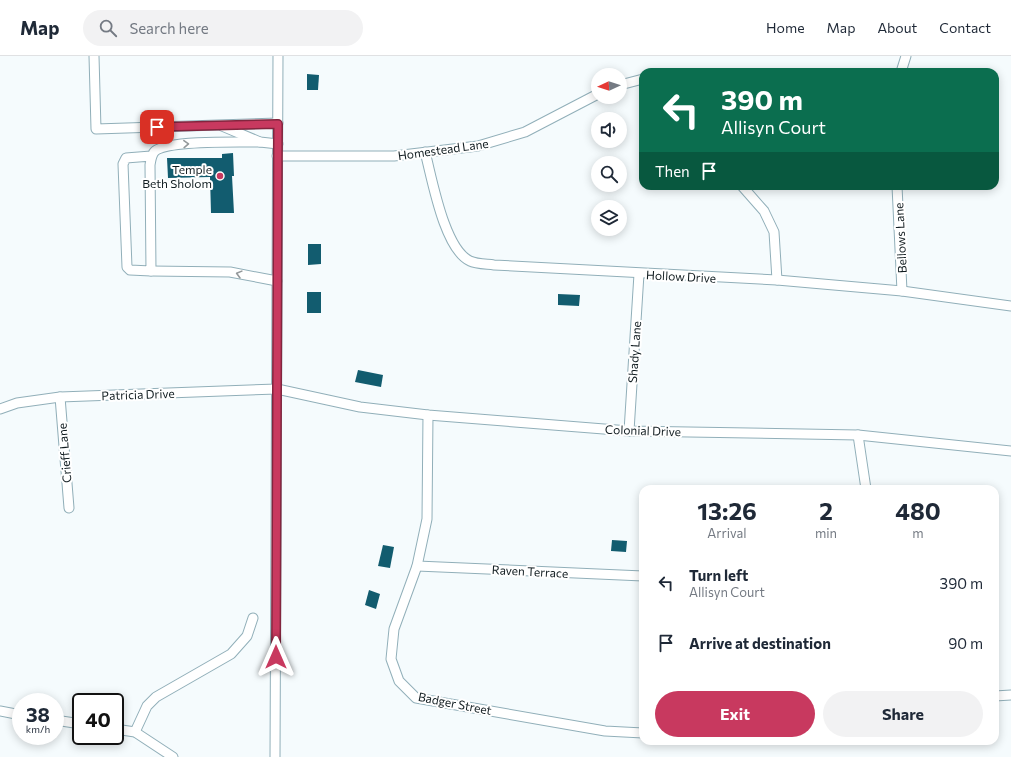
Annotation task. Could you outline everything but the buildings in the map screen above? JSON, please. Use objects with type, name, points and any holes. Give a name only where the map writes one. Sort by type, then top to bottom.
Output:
[{"type":"street","points":[[94,56],[96,129],[218,124],[278,124]]},
{"type":"street","points":[[275,757],[278,56]]},
{"type":"street","points":[[902,68],[906,56]]},
{"type":"street","points":[[627,83],[639,80]]},
{"type":"street","name":"Homestead Lane","points":[[277,156],[394,156],[478,146],[525,132],[591,98]]},
{"type":"street","points":[[218,124],[260,142]]},
{"type":"street","points":[[151,270],[151,156],[156,150],[171,144],[260,142],[278,144]]},
{"type":"street","name":"Hollow Drive","points":[[425,152],[442,216],[452,243],[469,260],[494,265],[639,274],[776,280],[902,291],[1011,306]]},
{"type":"street","points":[[151,156],[126,158],[123,164],[127,267],[130,270],[230,272],[259,279],[277,281]]},
{"type":"street","points":[[746,190],[764,211],[774,232],[776,280]]},
{"type":"street","name":"Bellows Lane","points":[[898,190],[902,291]]},
{"type":"street","name":"Shady Lane","points":[[629,431],[639,274]]},
{"type":"street","name":"Colonial Drive","points":[[277,389],[360,407],[428,415],[629,431],[858,435],[1011,451]]},
{"type":"street","name":"Patricia Drive","points":[[0,409],[17,403],[60,397],[277,389]]},
{"type":"street","name":"Crieff Lane","points":[[60,397],[69,508]]},
{"type":"street","name":"Badger Street","points":[[428,415],[427,519],[417,566],[394,629],[391,658],[399,682],[416,698],[605,731],[639,733]]},
{"type":"street","points":[[858,435],[865,485]]},
{"type":"street","name":"Raven Terrace","points":[[417,566],[639,576]]},
{"type":"street","points":[[135,732],[147,706],[156,697],[234,651],[247,636],[253,618]]},
{"type":"street","points":[[999,696],[1011,695]]},
{"type":"street","points":[[0,711],[12,713]]},
{"type":"street","points":[[124,730],[135,732],[173,757]]},
{"type":"place","name":"Temple Beth Sholom","points":[[220,176]]},
{"type":"route","points":[[157,127],[218,124],[278,124],[276,657]]}]
